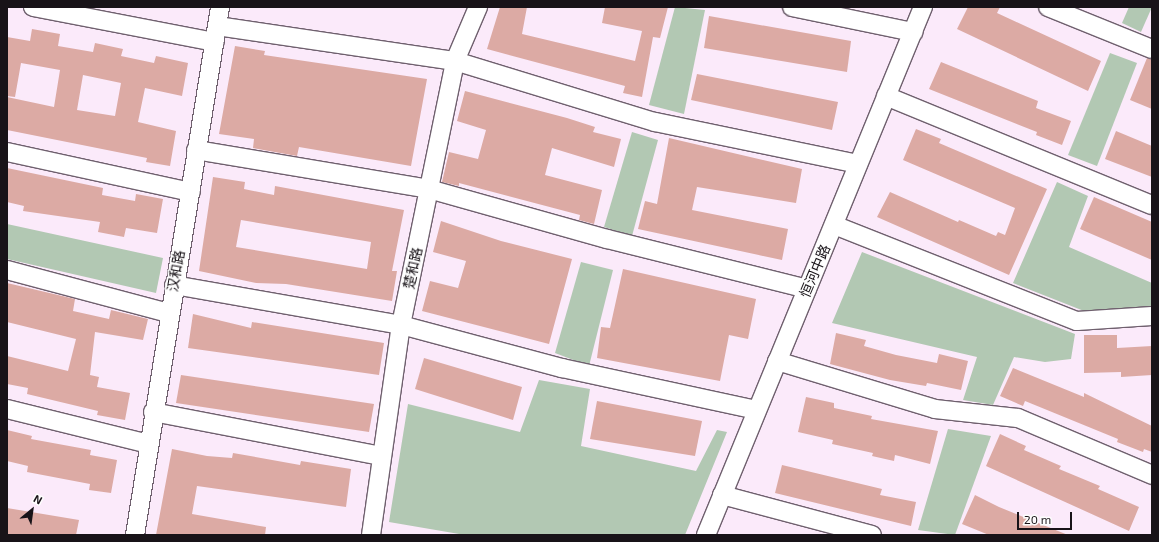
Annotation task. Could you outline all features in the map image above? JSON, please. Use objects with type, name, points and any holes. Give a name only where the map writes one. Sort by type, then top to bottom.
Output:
[{"type":"street","points":[[33,7],[216,34],[455,61],[655,122],[858,164]]},
{"type":"street","name":"汉和路","points":[[135,535],[168,313],[191,192],[196,150],[220,7]]},
{"type":"street","name":"楚和路","points":[[371,535],[401,325],[455,61],[478,7]]},
{"type":"street","points":[[792,7],[913,32]]},
{"type":"street","name":"恒河中路","points":[[706,535],[923,7]]},
{"type":"street","points":[[1048,7],[1152,49]]},
{"type":"street","points":[[886,96],[1152,205]]},
{"type":"street","points":[[196,150],[429,189],[607,239],[807,289]]},
{"type":"street","points":[[7,152],[191,192]]},
{"type":"street","points":[[834,225],[1077,321],[1152,316]]},
{"type":"street","points":[[7,270],[168,313]]},
{"type":"street","points":[[174,285],[401,325],[562,368],[757,410]]},
{"type":"street","points":[[777,362],[935,409],[1018,418],[1152,475]]},
{"type":"street","points":[[7,409],[148,444]]},
{"type":"street","points":[[153,412],[382,456]]},
{"type":"street","points":[[722,496],[872,535]]},
{"type":"green space","points":[[675,7],[705,10],[684,114],[649,105]]},
{"type":"green space","points":[[1129,7],[1152,7],[1141,32],[1122,23]]},
{"type":"green space","points":[[1110,53],[1137,63],[1097,166],[1068,155]]},
{"type":"green space","points":[[632,132],[658,140],[632,236],[604,227]]},
{"type":"green space","points":[[1057,182],[1088,196],[1069,247],[1152,283],[1152,308],[1084,311],[1013,283]]},
{"type":"green space","points":[[7,224],[163,258],[156,293],[7,259]]},
{"type":"green space","points":[[862,252],[1075,334],[1071,359],[1045,362],[1014,357],[993,405],[963,400],[977,357],[832,323]]},
{"type":"green space","points":[[581,262],[613,270],[589,366],[555,353]]},
{"type":"green space","points":[[539,380],[590,389],[581,446],[696,471],[717,430],[727,432],[685,535],[465,535],[389,522],[408,404],[520,432]]},
{"type":"green space","points":[[948,429],[991,436],[955,535],[918,530]]},
{"type":"building","points":[[500,7],[527,7],[522,34],[635,61],[642,31],[602,23],[605,7],[668,7],[660,38],[653,37],[642,97],[623,93],[625,86],[487,49]]},
{"type":"building","points":[[968,7],[1000,7],[997,13],[1101,61],[1088,91],[957,29]]},
{"type":"building","points":[[709,16],[851,41],[847,72],[704,48]]},
{"type":"building","points":[[32,29],[60,34],[58,46],[93,52],[95,43],[123,49],[121,56],[154,63],[156,56],[188,63],[182,96],[145,88],[138,122],[176,131],[170,166],[146,162],[147,158],[7,130],[7,97],[54,107],[60,70],[21,63],[15,97],[7,96],[7,37],[30,41]],"holes":[[[83,75],[121,83],[115,116],[77,110]]]},
{"type":"building","points":[[235,46],[265,51],[264,55],[427,79],[411,166],[299,147],[297,156],[253,148],[254,139],[219,134]]},
{"type":"building","points":[[1147,58],[1152,59],[1152,109],[1130,100]]},
{"type":"building","points":[[941,62],[1038,101],[1036,108],[1071,121],[1062,145],[1036,135],[1037,132],[929,89]]},
{"type":"building","points":[[697,74],[838,102],[832,130],[691,100]]},
{"type":"building","points":[[465,91],[567,118],[595,127],[593,132],[621,139],[614,167],[552,148],[545,175],[602,190],[594,224],[579,220],[580,215],[459,183],[459,186],[442,182],[449,152],[478,159],[486,130],[457,121]]},
{"type":"building","points":[[916,129],[941,139],[939,143],[1047,189],[1009,275],[877,217],[890,192],[958,222],[959,220],[996,236],[998,232],[1005,235],[1015,208],[903,160]]},
{"type":"building","points":[[1116,131],[1152,146],[1152,177],[1105,159]]},
{"type":"building","points":[[669,138],[802,169],[796,203],[697,187],[692,210],[788,229],[782,260],[638,229],[645,201],[657,204]]},
{"type":"building","points":[[7,168],[103,188],[102,195],[135,201],[136,194],[163,199],[157,233],[126,228],[124,237],[98,232],[100,222],[23,211],[24,206],[7,202]]},
{"type":"building","points":[[213,177],[245,182],[244,189],[274,195],[275,186],[404,210],[392,271],[397,271],[392,301],[286,284],[256,283],[199,271]],"holes":[[[241,220],[371,242],[367,269],[236,247]]]},
{"type":"building","points":[[1094,197],[1152,222],[1152,260],[1080,229]]},
{"type":"building","points":[[441,221],[501,241],[572,259],[549,344],[422,311],[430,281],[458,288],[466,261],[433,252]]},
{"type":"building","points":[[623,269],[756,299],[748,339],[729,335],[720,381],[597,358],[601,327],[610,328]]},
{"type":"building","points":[[7,283],[75,299],[73,311],[109,319],[111,310],[148,319],[143,340],[95,332],[90,375],[99,377],[97,387],[130,393],[125,420],[97,415],[98,411],[27,394],[28,388],[7,384],[7,356],[68,371],[76,339],[7,322]]},
{"type":"building","points":[[193,314],[251,328],[252,322],[384,343],[379,375],[188,348]]},
{"type":"building","points":[[836,333],[866,340],[864,346],[896,355],[937,363],[939,354],[968,361],[961,390],[927,383],[926,386],[890,380],[830,364]]},
{"type":"building","points":[[1084,335],[1117,335],[1117,348],[1152,346],[1152,375],[1121,377],[1121,372],[1084,373]]},
{"type":"building","points":[[424,358],[522,387],[513,420],[415,389]]},
{"type":"building","points":[[1013,368],[1084,397],[1084,393],[1152,426],[1152,452],[1144,449],[1143,452],[1117,442],[1118,439],[1025,401],[1023,406],[1000,396]]},
{"type":"building","points":[[181,375],[374,404],[369,432],[176,403]]},
{"type":"building","points":[[806,397],[834,403],[834,408],[872,416],[871,419],[938,431],[930,464],[895,455],[894,461],[872,456],[873,453],[832,444],[833,440],[798,432]]},
{"type":"building","points":[[597,401],[702,421],[695,456],[590,439]]},
{"type":"building","points":[[7,430],[32,436],[31,439],[91,450],[90,455],[117,460],[111,493],[89,490],[90,484],[27,472],[28,466],[7,461]]},
{"type":"building","points":[[1000,434],[1026,446],[1024,450],[1061,466],[1059,469],[1100,486],[1098,489],[1139,507],[1129,531],[986,466]]},
{"type":"building","points":[[172,449],[207,456],[232,458],[233,453],[300,465],[301,461],[351,469],[346,507],[197,486],[192,514],[266,527],[265,535],[156,535]]},
{"type":"building","points":[[782,465],[882,489],[880,495],[916,502],[911,526],[775,493]]},
{"type":"building","points":[[975,495],[999,507],[1068,535],[989,535],[962,524]]},
{"type":"building","points":[[7,508],[79,520],[76,535],[7,535]]}]
